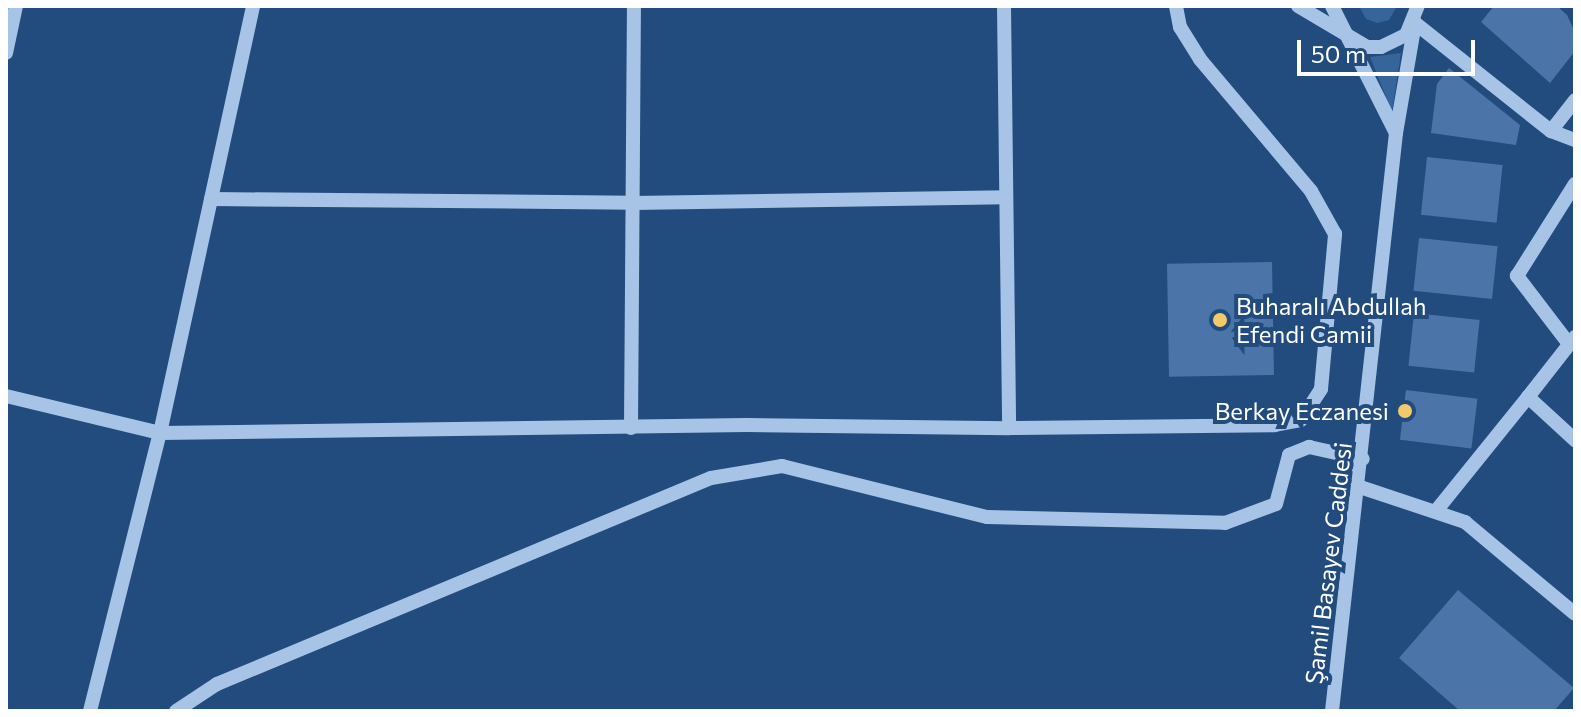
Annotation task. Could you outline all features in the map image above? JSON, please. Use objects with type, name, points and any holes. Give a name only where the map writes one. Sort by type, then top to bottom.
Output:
[{"type":"street","points":[[6,53],[16,6]]},
{"type":"street","points":[[90,711],[160,433],[253,6]]},
{"type":"street","points":[[631,428],[634,6]]},
{"type":"street","points":[[1004,6],[1009,428]]},
{"type":"street","points":[[6,396],[160,433],[1275,425],[1301,420],[1321,389],[1335,234],[1311,191],[1200,59],[1180,27],[1176,6]]},
{"type":"street","points":[[1298,6],[1367,47],[1397,43],[1419,11],[1551,131],[1575,140]]},
{"type":"street","points":[[1332,6],[1342,33],[1396,133]]},
{"type":"street","name":"Şamil Basayev Caddesi","points":[[1332,711],[1360,487],[1396,133],[1419,11]]},
{"type":"street","points":[[1551,131],[1575,100]]},
{"type":"street","points":[[1436,511],[1572,340],[1517,276],[1575,184]]},
{"type":"street","points":[[211,199],[633,203],[1006,197]]},
{"type":"street","points":[[1528,397],[1575,440]]},
{"type":"street","points":[[176,711],[217,684],[711,478],[782,466],[987,517],[1225,523],[1276,504],[1289,455],[1309,447],[1363,459]]},
{"type":"street","points":[[1360,487],[1465,522],[1575,614]]},
{"type":"shaded area","points":[[1359,6],[1397,6],[1389,20],[1377,23],[1366,19]]},
{"type":"shaded area","points":[[1401,53],[1392,112],[1370,57]]},
{"type":"building","points":[[1494,6],[1557,6],[1567,15],[1575,32],[1575,51],[1550,83],[1481,22]]},
{"type":"building","points":[[1449,68],[1520,125],[1516,145],[1431,133],[1437,84]]},
{"type":"building","points":[[1427,157],[1503,165],[1497,223],[1421,215]]},
{"type":"building","points":[[1419,238],[1498,246],[1492,299],[1413,291]]},
{"type":"building","name":"Buharalı Abdullah Efendi Camii","points":[[1272,262],[1274,375],[1169,377],[1167,264]]},
{"type":"building","points":[[1414,313],[1480,320],[1474,373],[1408,366]]},
{"type":"building","points":[[1406,390],[1477,399],[1471,448],[1400,440]]},
{"type":"building","points":[[1458,590],[1574,688],[1554,711],[1460,711],[1399,658]]},
{"type":"place","name":"Buharalı Abdullah Efendi Camii","points":[[1220,320]]},
{"type":"place","name":"Berkay Eczanesi","points":[[1405,411]]}]
